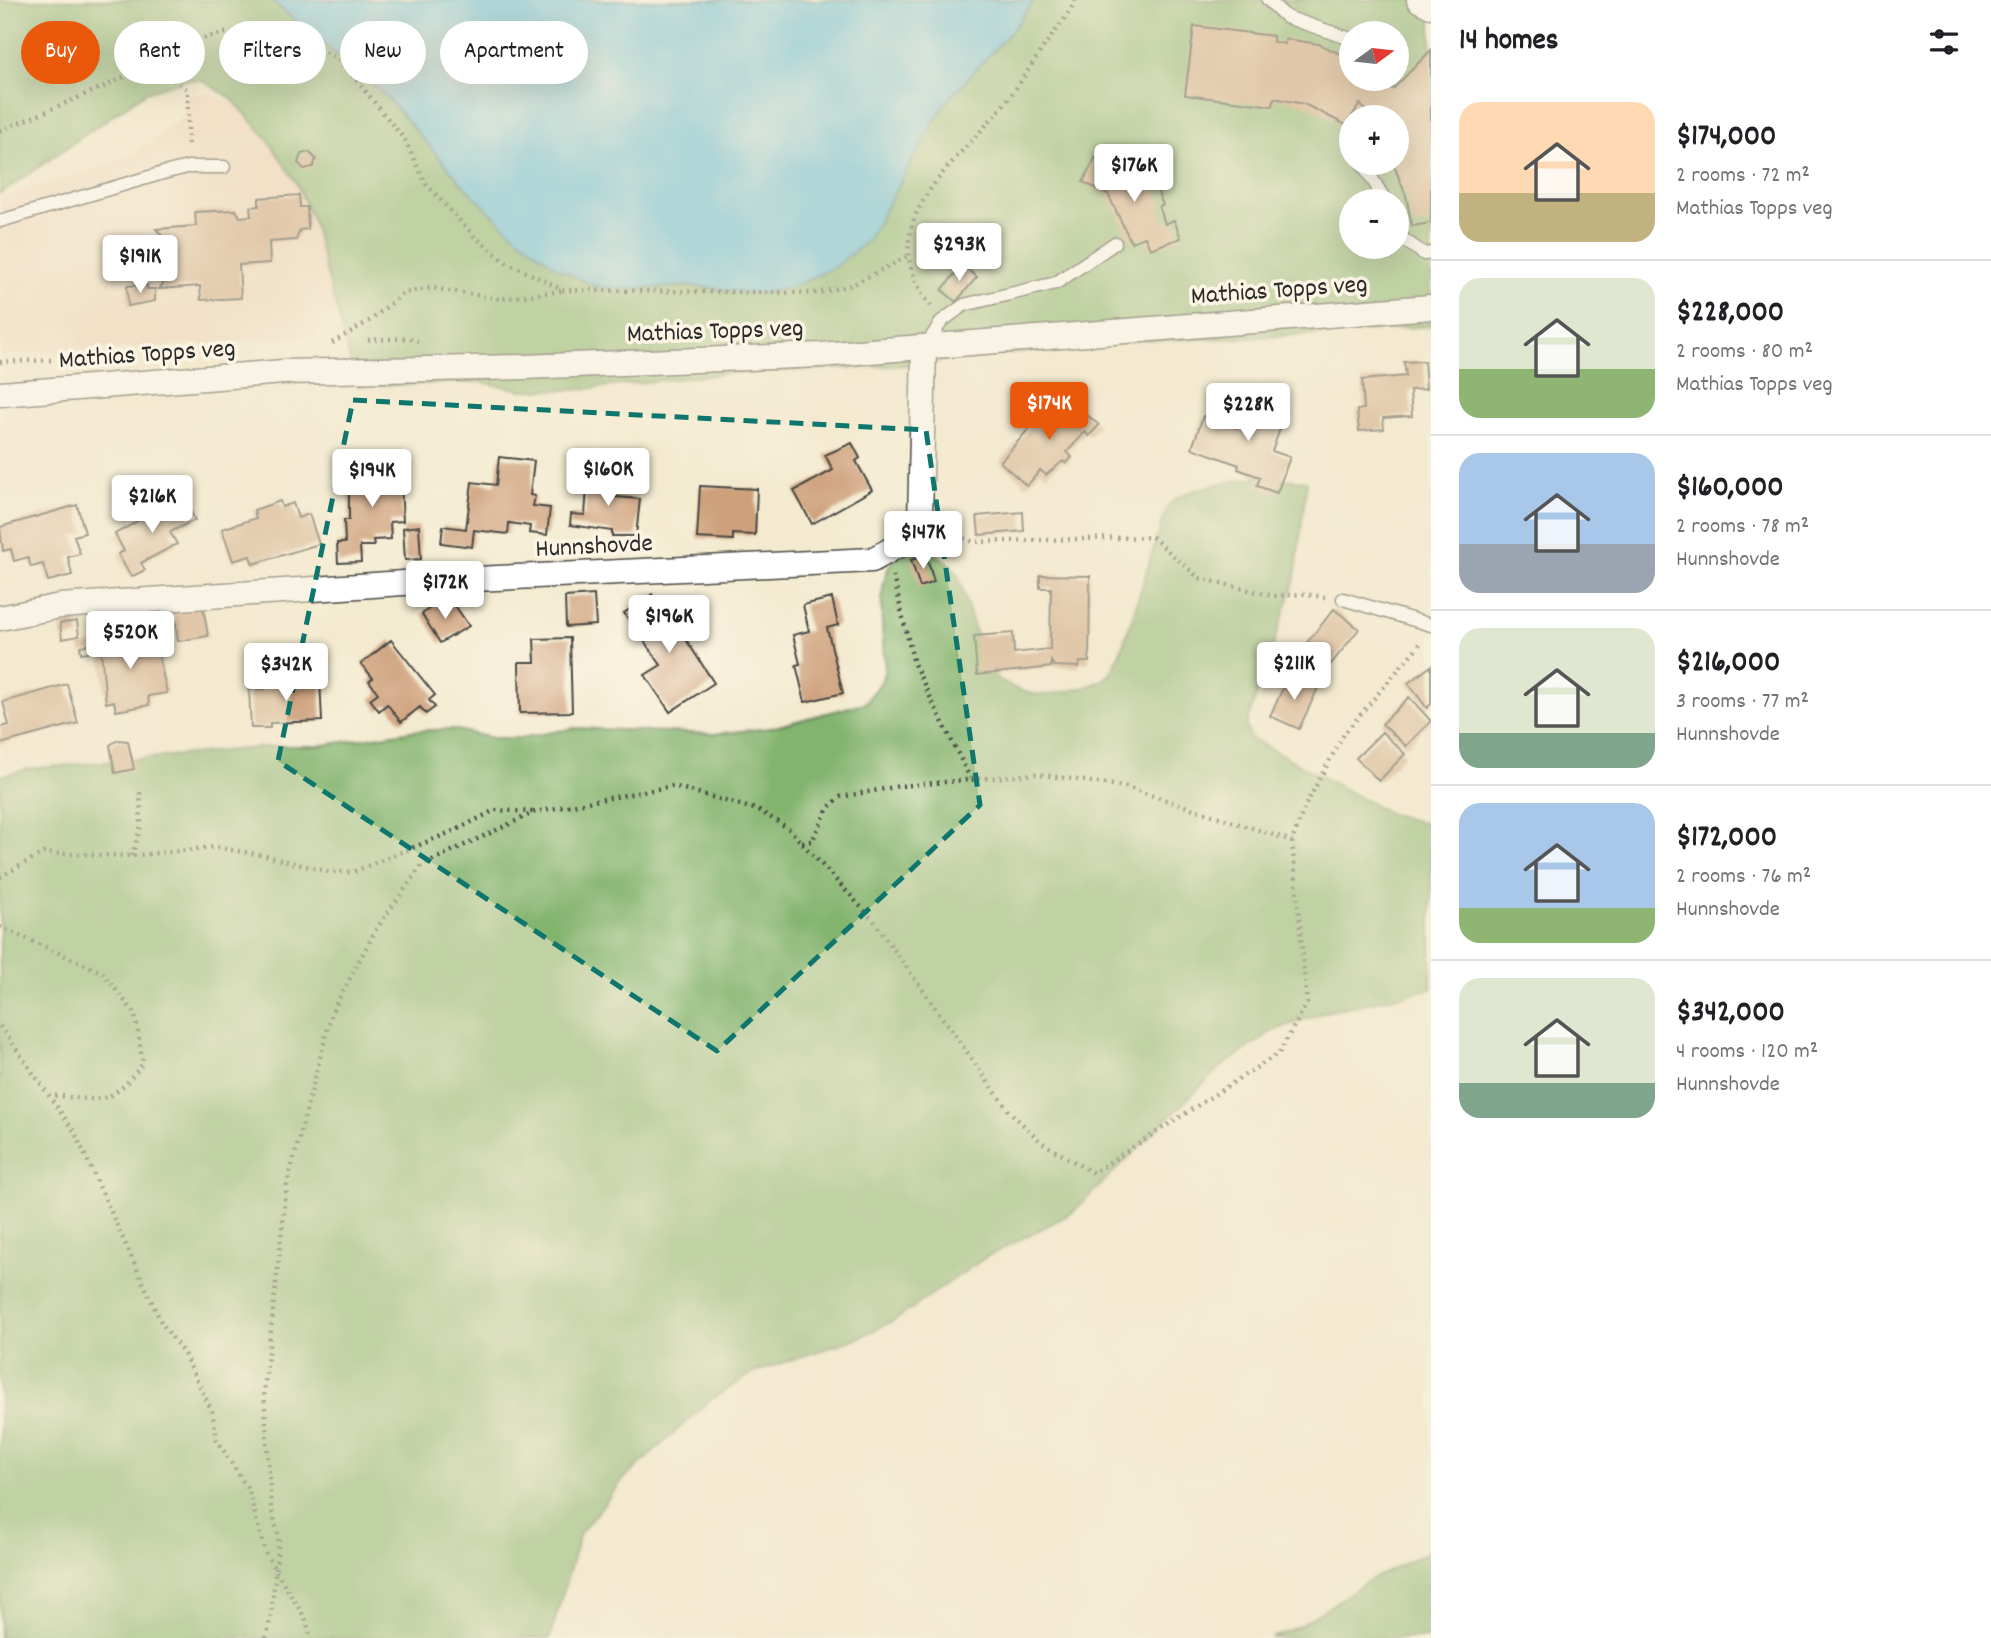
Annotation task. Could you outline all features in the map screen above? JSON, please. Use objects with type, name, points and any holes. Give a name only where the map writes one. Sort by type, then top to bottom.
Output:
[{"type":"street","points":[[1419,0],[1431,6]]},
{"type":"street","name":"Mathias Topps veg","points":[[0,394],[284,372],[524,367],[924,347],[1431,307]]},
{"type":"street","points":[[920,522],[924,347]]},
{"type":"street","name":"Hunnshovde","points":[[0,618],[61,606],[433,581],[872,560],[901,544],[920,522]]},
{"type":"lane","points":[[1268,0],[1286,17],[1339,36]]},
{"type":"lane","points":[[0,220],[188,167],[224,167]]},
{"type":"lane","points":[[924,347],[942,321],[964,305],[1056,284],[1115,243]]},
{"type":"lane","points":[[1409,243],[1424,254],[1431,253]]},
{"type":"lane","points":[[1343,599],[1431,625]]},
{"type":"path","points":[[942,321],[918,287],[908,256],[908,236],[918,206],[950,165],[997,113],[1075,0]]},
{"type":"path","points":[[205,38],[224,33],[275,34],[303,41],[340,60],[405,140],[426,184],[474,236],[506,262],[563,290]]},
{"type":"path","points":[[0,131],[114,79]]},
{"type":"path","points":[[180,84],[188,90],[188,167]]},
{"type":"path","points":[[332,343],[372,320],[403,293],[432,288],[500,299],[563,290],[817,293],[852,285],[908,256]]},
{"type":"path","points":[[920,522],[974,542],[1152,537],[1199,578],[1273,596],[1304,594],[1343,599]]},
{"type":"path","points":[[887,552],[914,664],[970,778]]},
{"type":"path","points":[[0,877],[43,853],[132,856],[215,847],[266,856],[329,872],[353,872],[456,830],[495,810],[535,812],[673,786],[758,810],[788,828],[873,920],[1008,1110],[1041,1142],[1093,1174],[1279,1053],[1307,1003],[1292,841],[1305,806],[1344,734],[1422,641]]},
{"type":"path","points":[[801,842],[812,841],[828,808],[840,797],[900,786],[1036,774],[1113,785],[1178,802],[1292,841]]},
{"type":"path","points":[[132,856],[141,826],[140,789]]},
{"type":"path","points":[[266,1638],[279,1537],[271,1509],[264,1391],[287,1185],[332,1012],[376,929],[422,865],[535,812]]},
{"type":"path","points":[[0,927],[102,972],[135,1014],[143,1063],[125,1087],[104,1101],[49,1095]]},
{"type":"path","points":[[0,1026],[74,1130],[161,1322],[184,1354],[206,1400],[217,1440],[249,1491],[265,1553],[305,1618],[311,1638]]},
{"type":"highlighted area","points":[[353,400],[926,430],[980,805],[717,1051],[278,761]]},
{"type":"shaded area","points":[[206,93],[263,117],[351,284],[316,336],[0,356],[0,197],[83,173],[135,154],[184,116],[184,96]]},
{"type":"green space","points":[[0,0],[271,0],[296,21],[219,21],[219,84],[326,84],[326,46],[340,58],[340,84],[372,84],[385,95],[466,188],[595,286],[616,289],[696,286],[759,294],[867,241],[945,103],[1013,29],[1034,0],[1431,0],[1431,326],[1250,338],[1142,340],[896,366],[728,373],[576,390],[521,390],[480,382],[357,386],[312,219],[297,184],[267,138],[231,98],[205,82],[205,21],[114,21],[114,84],[171,84],[146,92],[0,194]]},
{"type":"green space","points":[[1256,477],[1307,481],[1295,580],[1246,726],[1251,738],[1388,813],[1431,825],[1431,989],[1325,1012],[1273,1031],[1217,1070],[1072,1213],[986,1257],[895,1320],[858,1338],[755,1372],[709,1401],[623,1480],[580,1533],[550,1638],[0,1638],[0,776],[28,769],[277,746],[318,746],[412,731],[452,729],[493,738],[520,738],[575,728],[714,734],[770,728],[865,703],[881,682],[885,670],[882,608],[886,576],[891,563],[900,555],[927,549],[950,563],[958,575],[986,667],[992,673],[1007,685],[1034,694],[1053,694],[1082,688],[1102,680],[1114,668],[1170,504],[1186,493],[1198,489]]},
{"type":"green space","points":[[1431,1550],[1431,1638],[1271,1638],[1301,1625],[1368,1581]]},
{"type":"water","points":[[271,0],[1034,0],[1013,29],[945,103],[867,241],[836,266],[797,285],[759,294],[696,286],[616,289],[595,286],[557,268],[508,229],[466,188],[385,95],[372,84],[426,84],[426,21],[340,21],[340,58],[326,46],[326,21],[296,21]]},
{"type":"building","points":[[1194,26],[1273,36],[1273,42],[1285,44],[1285,39],[1319,44],[1339,53],[1339,91],[1409,91],[1409,73],[1431,50],[1431,223],[1412,226],[1409,189],[1403,189],[1398,175],[1409,175],[1409,105],[1339,105],[1339,122],[1304,104],[1274,98],[1273,106],[1185,95]]},
{"type":"building","points":[[309,152],[316,159],[313,167],[304,169],[298,163],[301,154]]},
{"type":"building","points":[[1095,158],[1127,173],[1119,184],[1150,173],[1163,205],[1159,206],[1165,224],[1174,220],[1181,238],[1150,249],[1145,237],[1131,242],[1108,194],[1083,182]]},
{"type":"building","points":[[299,195],[300,207],[307,207],[308,229],[300,230],[296,240],[269,242],[270,263],[239,265],[241,298],[201,300],[200,286],[159,289],[168,277],[165,239],[156,229],[196,226],[195,212],[236,210],[240,217],[251,216],[250,207],[259,206],[259,198]]},
{"type":"building","points":[[962,265],[977,277],[956,302],[942,290]]},
{"type":"building","points":[[147,285],[147,289],[155,289],[155,301],[128,306],[127,286]]},
{"type":"building","points":[[1424,361],[1426,389],[1410,390],[1412,416],[1383,418],[1384,429],[1359,431],[1357,410],[1364,409],[1362,380],[1406,376],[1404,362]]},
{"type":"building","points":[[1065,396],[1099,425],[1089,436],[1085,432],[1067,452],[1072,457],[1066,464],[1063,461],[1046,475],[1040,470],[1027,486],[1000,462],[1033,424],[1037,428]]},
{"type":"building","points":[[1246,401],[1286,412],[1272,451],[1290,457],[1277,493],[1257,486],[1260,477],[1238,469],[1239,465],[1192,448],[1203,416],[1236,428]]},
{"type":"building","points":[[852,443],[860,458],[856,461],[872,490],[812,524],[794,491],[833,470],[825,455]]},
{"type":"building","points":[[499,457],[534,461],[530,495],[535,496],[533,506],[550,508],[547,535],[529,533],[530,526],[509,523],[508,534],[474,530],[472,547],[441,543],[443,526],[466,529],[472,482],[496,485]]},
{"type":"building","points":[[407,463],[408,483],[401,483],[403,521],[390,522],[391,539],[373,540],[374,546],[360,546],[361,562],[338,563],[337,543],[345,543],[344,520],[349,520],[349,480],[365,479],[364,466]]},
{"type":"building","points":[[588,474],[618,476],[616,497],[640,499],[636,536],[612,536],[612,531],[570,525],[571,514],[585,515]]},
{"type":"building","points":[[700,486],[757,489],[755,535],[733,534],[733,540],[697,538]]},
{"type":"building","points":[[183,496],[195,520],[170,532],[177,544],[141,563],[145,570],[131,577],[118,554],[124,551],[115,534]]},
{"type":"building","points":[[280,501],[282,507],[293,503],[298,518],[309,514],[319,544],[253,564],[250,556],[233,561],[222,529],[256,518],[254,510]]},
{"type":"building","points":[[77,505],[85,533],[74,536],[80,554],[68,557],[72,575],[48,581],[43,564],[31,567],[28,557],[14,561],[11,549],[3,551],[0,527]]},
{"type":"building","points":[[1023,512],[1024,531],[979,535],[977,516]]},
{"type":"building","points":[[419,526],[421,559],[405,560],[403,528]]},
{"type":"building","points":[[926,555],[934,582],[920,587],[911,560]]},
{"type":"building","points":[[1040,575],[1090,576],[1089,662],[1080,662],[1079,667],[1054,666],[1051,661],[1051,667],[977,675],[974,636],[1013,633],[1014,653],[1050,649],[1051,588],[1040,588]]},
{"type":"building","points":[[652,594],[676,624],[714,683],[670,712],[645,675],[661,665],[624,613]]},
{"type":"building","points":[[594,595],[596,625],[566,627],[565,597]]},
{"type":"building","points":[[832,598],[838,625],[827,628],[843,693],[805,702],[796,665],[800,664],[793,635],[809,631],[803,605]]},
{"type":"building","points":[[452,601],[469,626],[440,643],[422,614],[434,605]]},
{"type":"building","points":[[203,606],[208,636],[178,641],[174,611]]},
{"type":"building","points":[[1334,609],[1359,629],[1331,664],[1306,644]]},
{"type":"building","points":[[77,621],[79,636],[62,639],[60,623]]},
{"type":"building","points":[[154,634],[167,693],[148,696],[149,705],[116,711],[114,701],[106,703],[101,650],[81,653],[80,646]]},
{"type":"building","points":[[570,638],[572,712],[520,713],[519,662],[535,662],[534,639]]},
{"type":"building","points":[[391,640],[435,695],[429,700],[435,707],[426,714],[420,707],[401,722],[387,704],[379,711],[370,699],[378,693],[369,681],[373,678],[361,664]]},
{"type":"building","points":[[1431,666],[1431,704],[1427,708],[1408,683]]},
{"type":"building","points":[[1289,675],[1318,688],[1299,729],[1270,716]]},
{"type":"building","points":[[320,679],[322,721],[270,723],[270,728],[251,728],[249,689],[265,689],[265,681]]},
{"type":"building","points":[[67,684],[78,723],[0,744],[0,727],[9,725],[3,702]]},
{"type":"building","points":[[1409,697],[1431,721],[1406,746],[1382,724]]},
{"type":"building","points":[[1382,732],[1405,754],[1379,781],[1356,758]]},
{"type":"building","points":[[118,740],[128,741],[134,769],[115,773],[110,745]]}]
